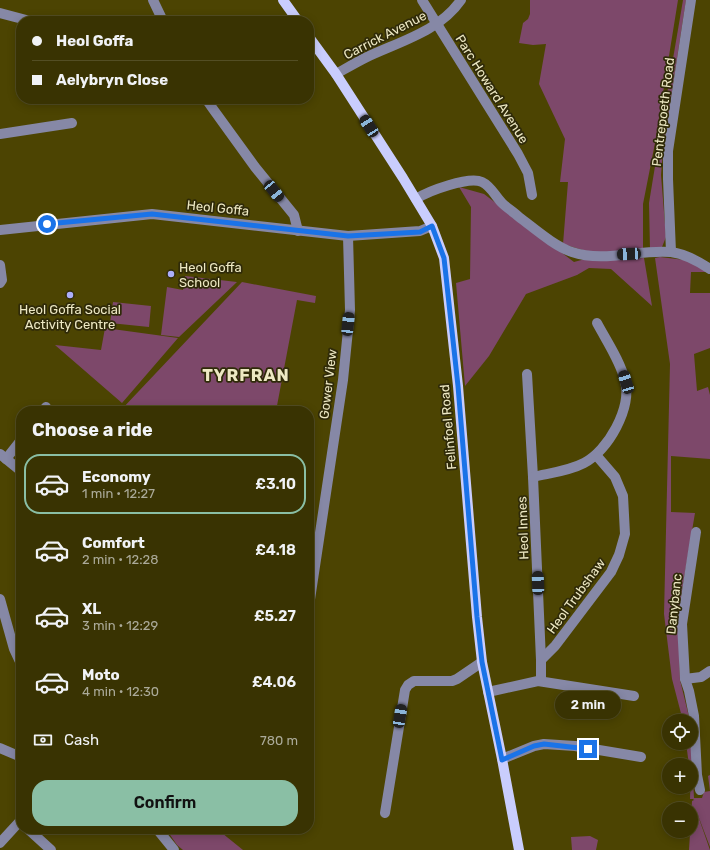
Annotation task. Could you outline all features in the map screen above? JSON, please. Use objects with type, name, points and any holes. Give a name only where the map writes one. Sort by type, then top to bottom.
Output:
[{"type":"main road","points":[[283,0],[294,16]]},
{"type":"main road","name":"Felinfoel Road","points":[[314,44],[336,74],[416,199],[432,226],[444,258],[458,386],[482,662],[502,760],[518,850]]},
{"type":"street","points":[[153,0],[161,16]]},
{"type":"street","name":"Parc Howard Avenue","points":[[422,0],[518,154],[528,173],[532,195]]},
{"type":"street","name":"Carrick Avenue","points":[[336,74],[365,58],[415,37],[436,23],[457,6],[461,0]]},
{"type":"street","name":"Pentrepoeth Road","points":[[671,252],[668,151],[691,0]]},
{"type":"street","points":[[0,13],[16,17]]},
{"type":"street","points":[[209,104],[255,167],[294,215],[298,231]]},
{"type":"street","points":[[0,134],[72,123]]},
{"type":"street","points":[[416,199],[433,190],[470,180],[481,181],[489,186],[503,204],[528,224],[565,249],[590,256],[671,252],[694,259],[710,269]]},
{"type":"street","name":"Heol Goffa","points":[[0,230],[152,214],[348,236],[420,232],[432,226]]},
{"type":"street","name":"Gower View","points":[[314,573],[343,380],[350,310],[348,236]]},
{"type":"street","points":[[0,265],[2,280],[0,283]]},
{"type":"street","points":[[533,477],[583,464],[596,455],[608,442],[616,427],[627,396],[626,382],[622,370],[597,323]]},
{"type":"street","name":"Heol Innes","points":[[527,374],[533,477],[541,681]]},
{"type":"street","points":[[16,445],[3,457],[16,467]]},
{"type":"street","name":"Heol Trubshaw","points":[[541,660],[556,646],[611,572],[619,555],[625,534],[623,496],[615,477],[596,455]]},
{"type":"street","name":"Danybanc","points":[[696,532],[682,624],[685,678],[694,716],[696,775],[700,790]]},
{"type":"street","points":[[0,599],[16,653]]},
{"type":"street","points":[[385,813],[405,690],[408,685],[414,681],[452,681],[482,662]]},
{"type":"street","points":[[685,678],[701,677],[710,670]]},
{"type":"street","points":[[488,692],[541,681],[634,696]]},
{"type":"street","points":[[502,760],[534,746],[544,744],[575,746],[641,757]]},
{"type":"street","points":[[0,748],[16,755]]},
{"type":"street","points":[[0,843],[16,829]]},
{"type":"street","points":[[33,834],[51,850]]},
{"type":"street","points":[[161,834],[174,850]]},
{"type":"shaded area","points":[[530,0],[678,0],[655,143],[643,204],[643,250],[596,254],[563,244],[568,182],[560,182],[565,139],[539,84],[546,44],[533,45],[519,43],[523,23],[528,19],[530,14]]},
{"type":"shaded area","points":[[683,0],[686,0],[663,149],[658,147]]},
{"type":"shaded area","points":[[658,148],[663,150],[661,175],[666,237],[662,247],[650,250],[649,203]]},
{"type":"shaded area","points":[[459,187],[484,194],[574,262],[585,259],[644,258],[652,306],[611,269],[589,268],[577,275],[526,294],[489,356],[465,386],[456,283],[470,279],[471,207]]},
{"type":"shaded area","points":[[660,257],[693,261],[710,272],[691,272],[690,293],[710,293],[710,348],[694,354],[697,391],[708,387],[710,395],[710,459],[671,456],[671,512],[695,513],[678,614],[680,680],[688,714],[681,714],[672,679],[664,614],[670,364],[655,258]]},
{"type":"shaded area","points":[[185,276],[237,282],[179,337],[161,335],[167,287],[183,290]]},
{"type":"shaded area","points":[[242,282],[316,296],[315,303],[297,300],[277,406],[125,406]]},
{"type":"shaded area","points":[[113,302],[151,306],[149,327],[110,323]]},
{"type":"shaded area","points":[[105,328],[178,338],[122,403],[55,345],[101,350]]},
{"type":"shaded area","points":[[687,750],[691,750],[692,758],[688,758]]},
{"type":"shaded area","points":[[710,775],[710,791],[708,776]]},
{"type":"shaded area","points":[[710,791],[710,847],[698,815],[698,802],[692,802],[694,800],[690,799],[690,794],[694,794],[694,798],[702,798],[704,792]]},
{"type":"shaded area","points":[[698,816],[710,850],[689,850],[690,838],[698,838]]},
{"type":"shaded area","points":[[169,834],[223,834],[243,850],[183,850],[177,845]]},
{"type":"shaded area","points":[[590,836],[598,840],[596,850],[572,850],[571,837]]},
{"type":"place","name":"Heol Goffa School","points":[[171,274]]},
{"type":"place","name":"Heol Goffa Social Activity Centre","points":[[70,295]]},
{"type":"district","name":"TYRFRAN","points":[[246,375]]},
{"type":"route","points":[[47,224],[152,214],[348,236],[420,232],[432,226],[444,258],[458,386],[482,662],[502,760],[534,746],[544,744],[575,746],[588,749]]}]
